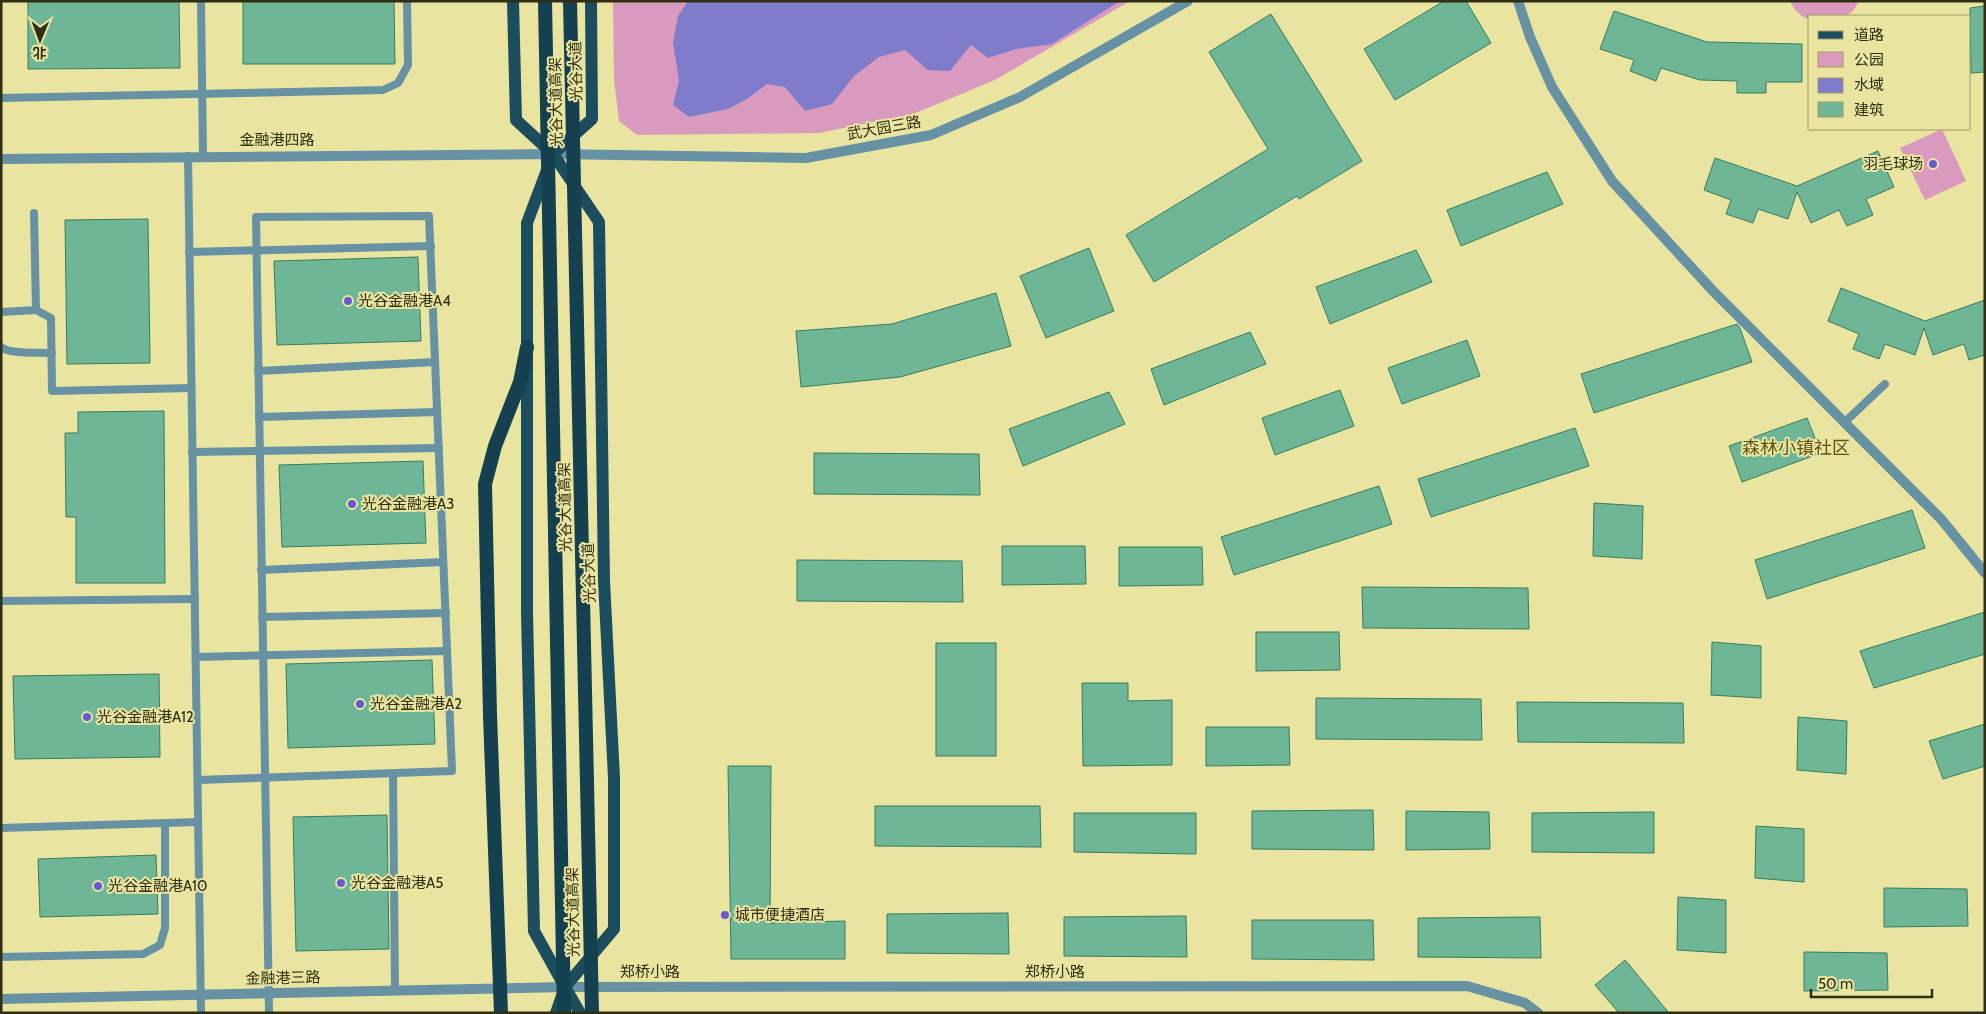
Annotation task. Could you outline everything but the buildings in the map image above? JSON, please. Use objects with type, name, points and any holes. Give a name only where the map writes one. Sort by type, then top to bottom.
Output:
[{"type":"highway","name":"光谷大道高架","points":[[545,1],[564,1013]]},
{"type":"highway","name":"光谷大道高架","points":[[570,1],[592,1013]]},
{"type":"highway","points":[[501,1013],[490,715],[486,484],[495,446],[520,382],[527,348]]},
{"type":"main road","name":"光谷大道","points":[[513,1],[516,120],[553,154],[598,222],[604,580],[614,778],[614,928],[565,987],[556,1013]]},
{"type":"main road","name":"光谷大道","points":[[580,1013],[534,931],[527,593],[527,223],[553,154],[592,119],[591,1]]},
{"type":"street","name":"武大园三路","points":[[553,154],[806,158],[932,135],[1020,97],[1188,1]]},
{"type":"street","points":[[1518,1],[1530,37],[1552,87],[1612,181],[1714,292],[1941,519],[1985,573]]},
{"type":"street","name":"金融港四路","points":[[1,159],[553,154]]},
{"type":"street","name":"郑桥小路","points":[[565,987],[1468,986],[1525,1003],[1538,1013]]},
{"type":"street","name":"金融港三路","points":[[1,999],[565,987]]},
{"type":"lane","points":[[201,1],[203,156]]},
{"type":"lane","points":[[1,98],[383,90],[398,83],[408,66],[407,1]]},
{"type":"lane","points":[[188,156],[201,1013]]},
{"type":"lane","points":[[34,212],[36,310]]},
{"type":"lane","points":[[198,780],[265,777],[452,771],[430,216],[256,218],[259,452],[263,656],[265,777],[268,993],[269,1013]]},
{"type":"lane","points":[[189,252],[431,246]]},
{"type":"lane","points":[[1,312],[36,310],[51,318],[52,391],[191,388]]},
{"type":"lane","points":[[1,347],[5,350],[17,352],[52,353]]},
{"type":"lane","points":[[258,371],[435,362]]},
{"type":"lane","points":[[1845,422],[1886,384]]},
{"type":"lane","points":[[259,417],[438,412]]},
{"type":"lane","points":[[192,452],[439,448]]},
{"type":"lane","points":[[261,570],[444,562]]},
{"type":"lane","points":[[1,601],[195,599]]},
{"type":"lane","points":[[262,617],[446,613]]},
{"type":"lane","points":[[196,657],[447,651]]},
{"type":"lane","points":[[393,773],[395,990]]},
{"type":"lane","points":[[1,828],[198,822]]},
{"type":"lane","points":[[1,957],[143,954],[160,945],[165,928],[165,823]]},
{"type":"green space","points":[[613,1],[1130,1],[995,80],[913,114],[819,133],[637,135],[619,121],[614,80]]},
{"type":"green space","points":[[1790,1],[1859,1],[1853,11],[1847,15],[1808,15],[1808,19],[1793,7]]},
{"type":"green space","name":"羽毛球场","points":[[1942,130],[1966,181],[1925,200],[1900,148]]},
{"type":"water","points":[[688,1],[1120,1],[1052,44],[1016,49],[988,58],[971,45],[950,71],[928,70],[905,50],[879,57],[854,76],[832,104],[805,111],[785,87],[767,84],[747,99],[728,109],[689,117],[673,105],[679,81],[673,42],[678,16]]},
{"type":"place","name":"羽毛球场","points":[[1933,164]]},
{"type":"place","name":"光谷金融港A4","points":[[348,301]]},
{"type":"place","name":"光谷金融港A3","points":[[352,504]]},
{"type":"place","name":"光谷金融港A2","points":[[360,704]]},
{"type":"place","name":"光谷金融港A12","points":[[87,717]]},
{"type":"place","name":"光谷金融港A5","points":[[341,883]]},
{"type":"place","name":"光谷金融港A10","points":[[98,886]]},
{"type":"place","name":"城市便捷酒店","points":[[725,915]]},
{"type":"district","name":"森林小镇社区","points":[[1796,448]]}]
